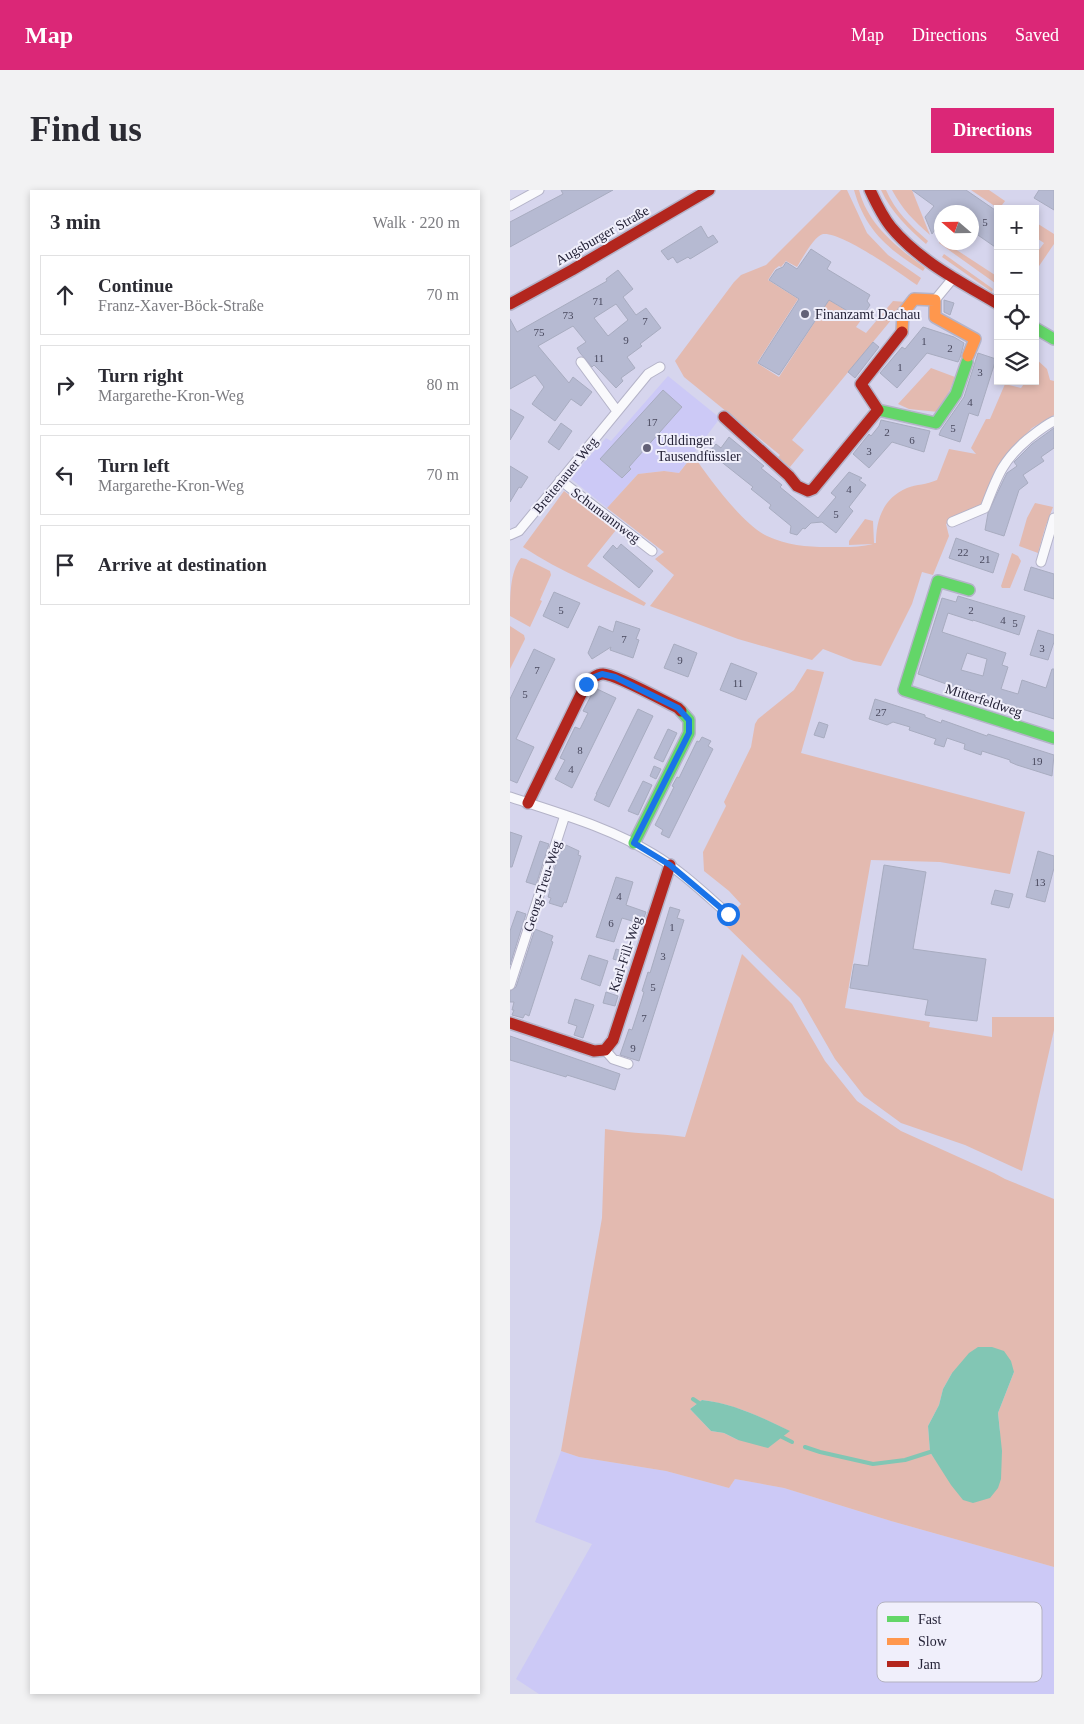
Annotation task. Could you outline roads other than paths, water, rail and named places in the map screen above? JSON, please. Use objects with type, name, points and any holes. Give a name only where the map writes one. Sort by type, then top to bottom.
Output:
[{"type":"street","points":[[510,206],[539,190]]},
{"type":"street","name":"Augsburger Straße","points":[[510,304],[709,190]]},
{"type":"street","points":[[870,190],[883,216],[895,233],[954,277],[994,302]]},
{"type":"street","points":[[935,300],[914,299],[903,313],[904,331],[861,384],[878,410],[936,423],[956,394],[974,339],[935,317],[935,300],[954,277]]},
{"type":"street","points":[[1039,331],[1054,340]]},
{"type":"street","points":[[581,362],[617,410]]},
{"type":"street","name":"Breitenauer Weg","points":[[510,535],[519,531],[648,374],[660,367]]},
{"type":"street","points":[[724,417],[789,476],[797,486],[808,491],[813,489],[878,410]]},
{"type":"street","points":[[952,522],[986,508],[996,479],[1013,452],[1043,426],[1054,421]]},
{"type":"street","name":"Schumannweg","points":[[560,480],[652,551]]},
{"type":"street","points":[[1041,562],[1054,518]]},
{"type":"street","name":"Mitterfeldweg","points":[[969,590],[938,581],[904,690],[1054,738]]},
{"type":"street","points":[[528,803],[586,684],[592,678],[602,674],[615,677],[678,708],[689,720],[689,733],[634,843]]},
{"type":"street","points":[[510,797],[565,815],[634,843],[670,865],[728,914]]},
{"type":"street","name":"Georg-Treu-Weg","points":[[510,985],[565,815]]},
{"type":"street","name":"Karl-Fill-Weg","points":[[604,1050],[613,1040],[670,865]]},
{"type":"street","points":[[510,1023],[594,1050],[604,1050],[612,1059],[628,1064]]},
{"type":"waterway","points":[[693,1399],[699,1403]]},
{"type":"waterway","points":[[782,1437],[792,1442]]},
{"type":"waterway","points":[[805,1447],[873,1464],[905,1460],[930,1452]]},
{"type":"place","name":"Finanzamt Dachau","points":[[805,314]]},
{"type":"place","name":"Udldinger Tausendfüssler","points":[[647,448]]}]
